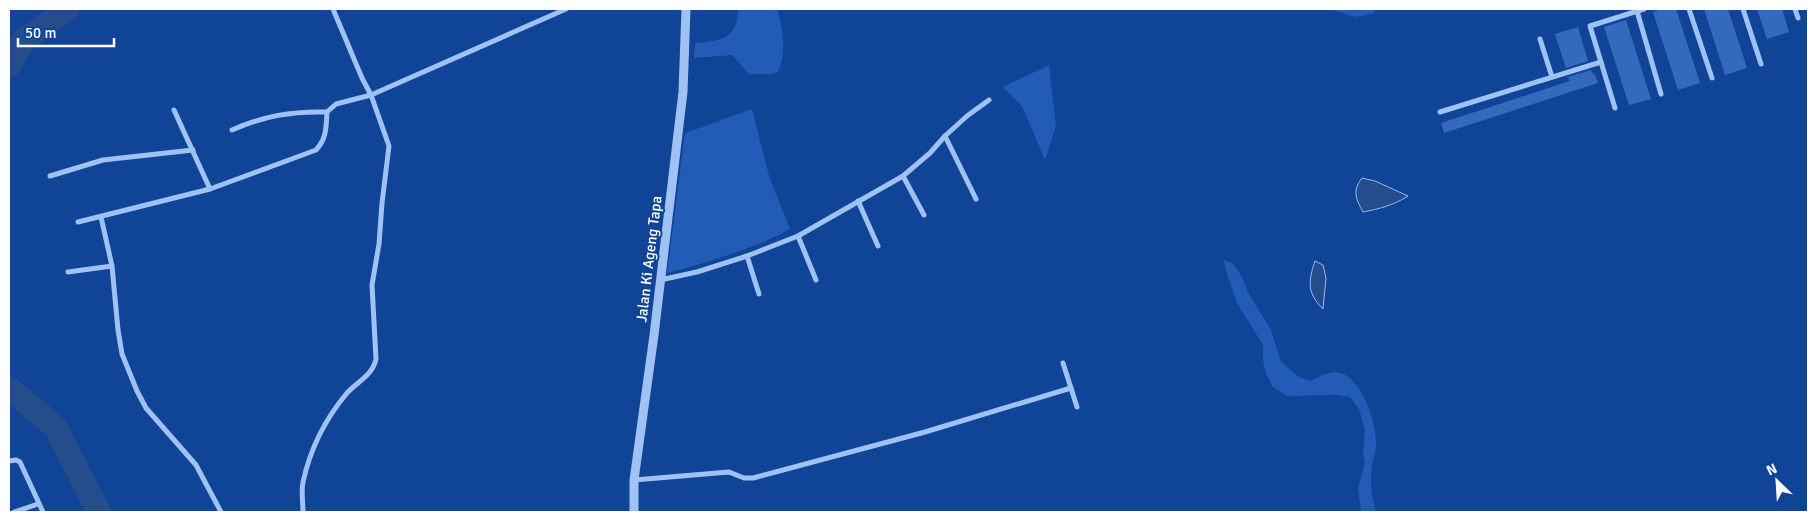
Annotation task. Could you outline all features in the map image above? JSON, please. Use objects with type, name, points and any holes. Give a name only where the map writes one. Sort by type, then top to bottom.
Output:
[{"type":"street","points":[[302,512],[303,483],[314,446],[335,409],[348,392],[374,368],[376,359],[372,285],[379,244],[389,146],[371,94],[362,78],[334,9]]},
{"type":"street","points":[[232,130],[252,121],[272,116],[306,111],[327,112],[336,104],[371,94],[566,9]]},
{"type":"street","name":"Jalan Ki Ageng Tapa","points":[[634,512],[634,480],[683,92],[686,9]]},
{"type":"street","points":[[1615,108],[1590,26],[1644,9]]},
{"type":"street","points":[[1688,9],[1712,78]]},
{"type":"street","points":[[1743,9],[1761,64]]},
{"type":"street","points":[[1795,9],[1798,18]]},
{"type":"street","points":[[1637,11],[1661,94]]},
{"type":"street","points":[[1540,39],[1552,78]]},
{"type":"street","points":[[1440,112],[1601,62]]},
{"type":"street","points":[[660,280],[697,272],[798,236],[903,176],[930,153],[967,116],[989,100]]},
{"type":"street","points":[[174,110],[210,189]]},
{"type":"street","points":[[78,222],[101,218],[210,189],[316,150],[326,134],[327,112]]},
{"type":"street","points":[[945,136],[976,199]]},
{"type":"street","points":[[50,176],[103,160],[193,150]]},
{"type":"street","points":[[903,176],[924,215]]},
{"type":"street","points":[[858,201],[878,246]]},
{"type":"street","points":[[101,218],[112,266],[121,346],[137,391],[146,408],[196,465],[221,512]]},
{"type":"street","points":[[798,236],[816,280]]},
{"type":"street","points":[[746,256],[759,294]]},
{"type":"street","points":[[68,272],[112,266]]},
{"type":"street","points":[[1062,363],[1077,407]]},
{"type":"street","points":[[634,480],[730,472],[744,478],[753,478],[924,432],[1071,388]]},
{"type":"street","points":[[9,461],[16,460],[20,462],[43,512]]},
{"type":"street","points":[[14,512],[38,504]]},
{"type":"shaded area","points":[[738,9],[777,9],[783,40],[781,65],[778,72],[771,74],[749,74],[732,55],[694,58],[695,43],[720,39],[731,32],[735,27]]},
{"type":"shaded area","points":[[1328,9],[1376,9],[1374,13],[1356,17]]},
{"type":"shaded area","points":[[1049,65],[1056,126],[1045,160],[1022,106],[1003,87]]},
{"type":"shaded area","points":[[752,109],[769,176],[790,229],[746,249],[667,273],[685,133]]},
{"type":"shaded area","points":[[1362,178],[1375,181],[1408,196],[1375,210],[1363,212],[1356,195],[1357,187]]},
{"type":"shaded area","points":[[1224,260],[1232,263],[1241,275],[1248,292],[1271,330],[1281,362],[1299,377],[1310,381],[1328,373],[1340,373],[1355,383],[1361,392],[1371,414],[1376,436],[1371,480],[1376,512],[1361,512],[1358,488],[1365,463],[1363,452],[1365,431],[1359,409],[1350,397],[1337,395],[1287,396],[1273,387],[1266,374],[1263,360],[1263,345],[1237,303]]},
{"type":"shaded area","points":[[1315,261],[1323,265],[1326,278],[1323,309],[1314,298],[1310,287]]},
{"type":"building","points":[[1662,9],[1676,9],[1700,83],[1678,90],[1653,12]]},
{"type":"building","points":[[1704,9],[1728,9],[1747,68],[1725,75]]},
{"type":"building","points":[[1757,9],[1782,9],[1789,32],[1767,39]]},
{"type":"building","points":[[1626,20],[1651,99],[1629,105],[1604,27]]},
{"type":"building","points":[[1578,27],[1588,61],[1566,68],[1555,34]]},
{"type":"building","points":[[1591,70],[1598,83],[1444,133],[1441,123],[1570,81],[1568,77]]},
{"type":"waterway","points":[[9,65],[25,39],[68,9]]},
{"type":"waterway","points":[[9,388],[56,428],[99,512]]}]
